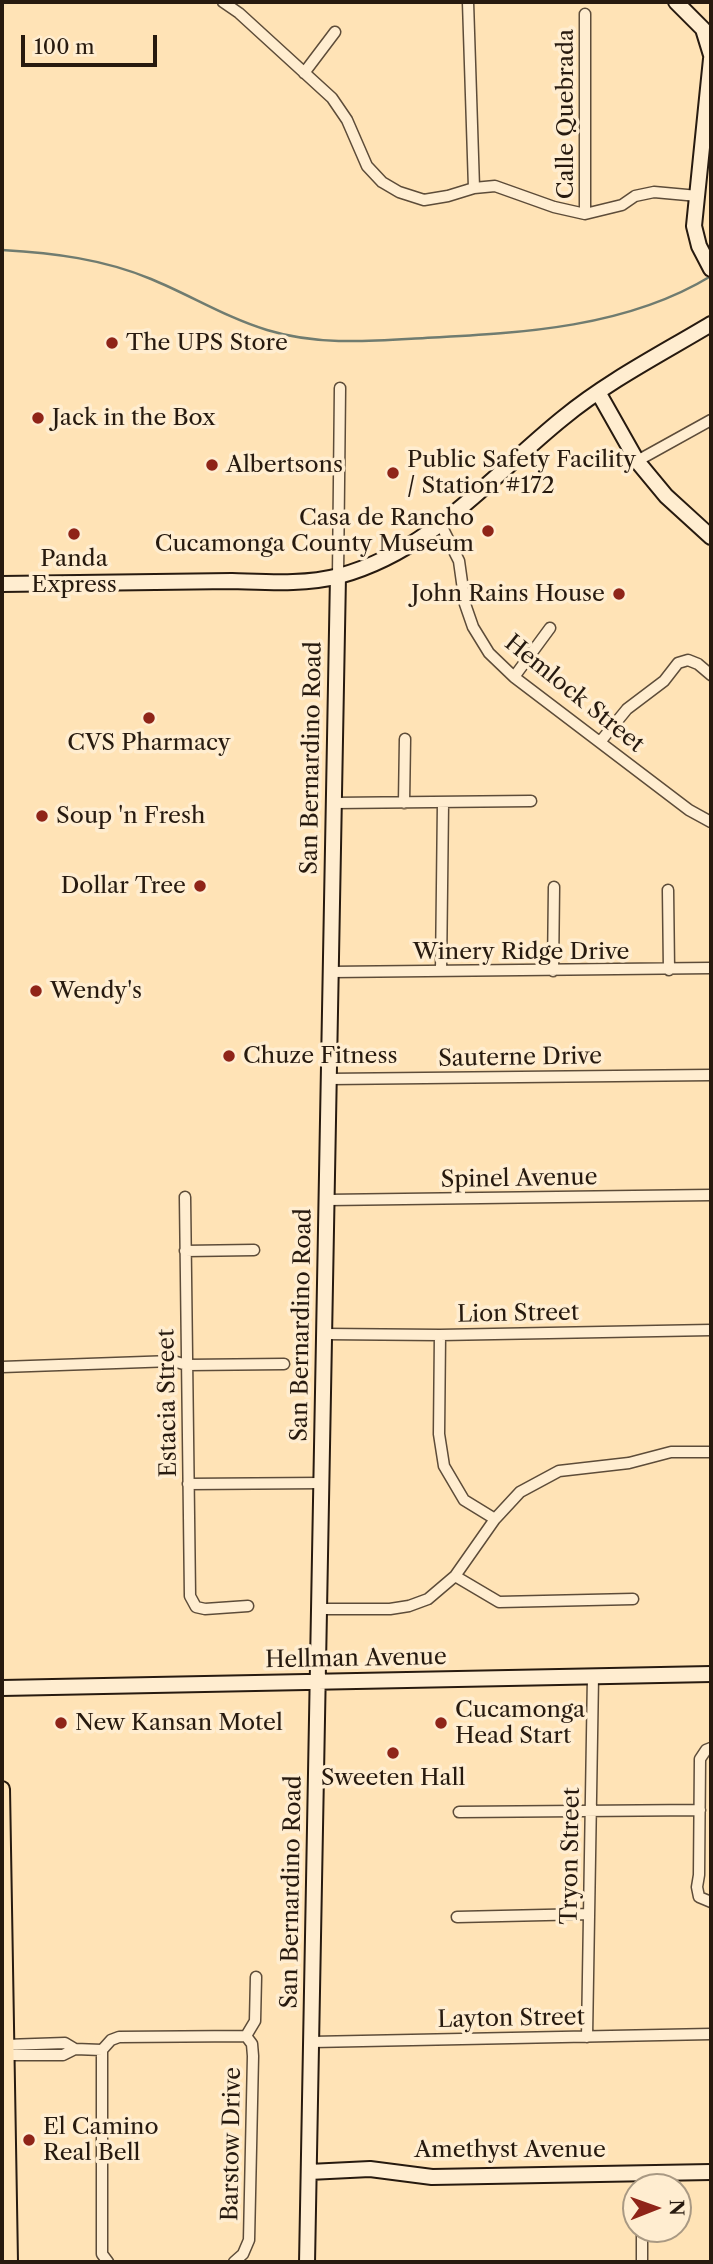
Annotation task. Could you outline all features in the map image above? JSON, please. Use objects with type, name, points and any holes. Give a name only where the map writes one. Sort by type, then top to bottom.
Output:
[{"type":"main road","points":[[2,1789],[10,2262]]},
{"type":"street","points":[[223,2],[332,98],[347,120],[366,166],[382,182],[399,192],[424,200],[474,188],[495,186],[568,211],[586,214],[622,205],[635,196],[654,192],[698,196]]},
{"type":"street","points":[[468,2],[474,188]]},
{"type":"street","points":[[676,2],[707,26],[711,57],[694,226],[699,246],[711,269]]},
{"type":"street","name":"Calle Quebrada","points":[[585,14],[586,214]]},
{"type":"street","points":[[304,73],[335,32]]},
{"type":"street","points":[[2,584],[263,583],[338,576],[402,551],[442,526],[563,418],[598,392],[711,324]]},
{"type":"street","name":"San Bernardino Road","points":[[307,2262],[340,388]]},
{"type":"street","points":[[598,392],[637,461],[666,496],[711,537]]},
{"type":"street","points":[[637,461],[711,420]]},
{"type":"street","name":"Hemlock Street","points":[[442,526],[459,561],[465,604],[473,627],[489,653],[514,677],[689,810],[711,822]]},
{"type":"street","points":[[514,677],[550,628]]},
{"type":"street","points":[[600,742],[627,709],[664,681],[678,663],[688,660],[698,664],[711,675]]},
{"type":"street","points":[[404,803],[405,739]]},
{"type":"street","points":[[334,803],[531,801]]},
{"type":"street","points":[[441,971],[443,803]]},
{"type":"street","points":[[554,887],[554,971]]},
{"type":"street","points":[[668,890],[668,970]]},
{"type":"street","name":"Winery Ridge Drive","points":[[331,972],[711,968]]},
{"type":"street","name":"Sauterne Drive","points":[[329,1079],[711,1075]]},
{"type":"street","name":"Spinel Avenue","points":[[327,1200],[711,1195]]},
{"type":"street","name":"Estacia Street","points":[[185,1197],[190,1597],[196,1607],[205,1609],[248,1606]]},
{"type":"street","points":[[185,1251],[254,1250]]},
{"type":"street","name":"Lion Street","points":[[325,1334],[440,1335],[711,1330]]},
{"type":"street","points":[[440,1335],[439,1434],[443,1466],[464,1500],[495,1519]]},
{"type":"street","points":[[2,1367],[63,1367],[89,1362],[173,1361],[187,1365],[284,1364]]},
{"type":"street","points":[[320,1609],[390,1609],[410,1606],[428,1599],[455,1576],[495,1519],[520,1492],[559,1471],[629,1463],[671,1452],[711,1452]]},
{"type":"street","points":[[188,1484],[322,1483]]},
{"type":"street","points":[[455,1576],[499,1602],[633,1599]]},
{"type":"street","name":"Hellman Avenue","points":[[2,1688],[711,1674]]},
{"type":"street","name":"Tryon Street","points":[[587,2037],[593,1676]]},
{"type":"street","points":[[708,1749],[700,1759],[699,1875],[696,1887],[699,1897],[711,1902]]},
{"type":"street","points":[[459,1812],[700,1810]]},
{"type":"street","points":[[457,1917],[589,1914]]},
{"type":"street","points":[[108,2262],[102,2254],[102,2050],[111,2040],[119,2037],[246,2036],[255,2021],[256,1977]]},
{"type":"street","name":"Layton Street","points":[[312,2042],[711,2034]]},
{"type":"street","name":"Barstow Drive","points":[[234,2262],[243,2254],[249,2240],[253,2056],[252,2044],[246,2036]]},
{"type":"street","points":[[6,2050],[65,2043],[75,2049]]},
{"type":"street","points":[[48,2044],[48,2055]]},
{"type":"street","points":[[6,2050],[48,2055],[63,2055],[75,2049],[102,2050]]},
{"type":"street","name":"Amethyst Avenue","points":[[309,2172],[370,2169],[432,2177],[622,2180]]},
{"type":"street","name":"Amethyst Avenue","points":[[692,2174],[711,2172]]},
{"type":"street","points":[[642,2243],[642,2262]]},
{"type":"waterway","points":[[2,250],[59,255],[115,266],[267,330],[306,338],[346,341],[498,334],[572,325],[644,307],[711,276]]},
{"type":"place","name":"The UPS Store","points":[[112,343]]},
{"type":"place","name":"Jack in the Box","points":[[38,418]]},
{"type":"place","name":"Albertsons","points":[[212,465]]},
{"type":"place","name":"Public Safety Facility / Station #172","points":[[393,473]]},
{"type":"place","name":"Casa de Rancho Cucamonga County Museum","points":[[488,531]]},
{"type":"place","name":"Panda Express","points":[[74,534]]},
{"type":"place","name":"John Rains House","points":[[619,594]]},
{"type":"place","name":"CVS Pharmacy","points":[[149,718]]},
{"type":"place","name":"Soup 'n Fresh","points":[[42,816]]},
{"type":"place","name":"Dollar Tree","points":[[200,886]]},
{"type":"place","name":"Wendy's","points":[[36,991]]},
{"type":"place","name":"Chuze Fitness","points":[[229,1056]]},
{"type":"place","name":"New Kansan Motel","points":[[61,1723]]},
{"type":"place","name":"Cucamonga Head Start","points":[[441,1723]]},
{"type":"place","name":"Sweeten Hall","points":[[393,1753]]},
{"type":"place","name":"El Camino Real Bell","points":[[29,2140]]}]
